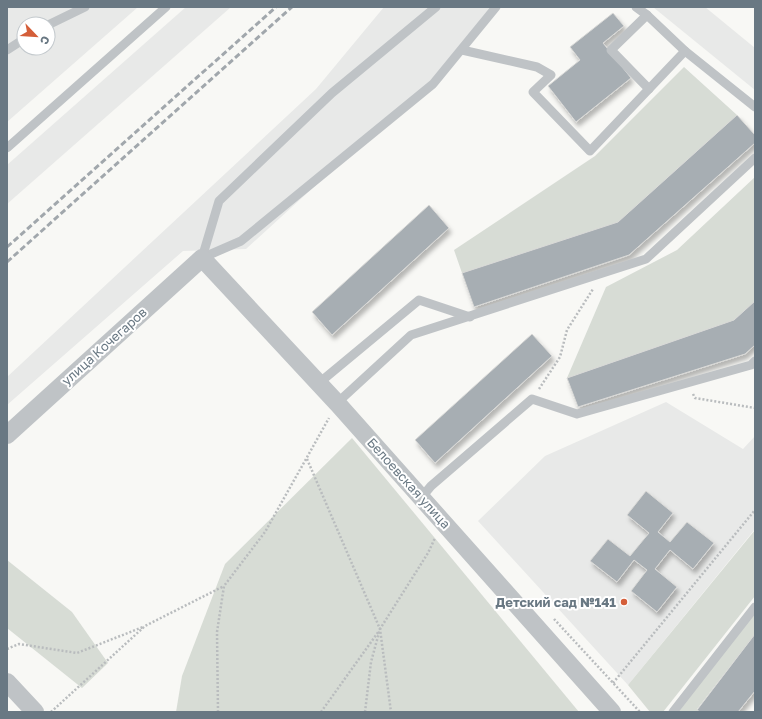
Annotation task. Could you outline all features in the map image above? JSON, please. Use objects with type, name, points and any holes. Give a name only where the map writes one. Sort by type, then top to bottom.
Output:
[{"type":"street","name":"Белоевская улица","points":[[202,258],[319,383],[612,712]]},
{"type":"street","name":"улица Кочегаров","points":[[7,435],[202,258]]},
{"type":"street","points":[[7,682],[35,712]]},
{"type":"lane","points":[[56,21],[85,7]]},
{"type":"lane","points":[[7,148],[166,7]]},
{"type":"lane","points":[[202,258],[220,201],[332,93],[436,7]]},
{"type":"lane","points":[[202,258],[241,241],[433,84],[496,7]]},
{"type":"lane","points":[[636,7],[647,15],[685,51],[755,108]]},
{"type":"lane","points":[[647,15],[611,50],[649,89]]},
{"type":"lane","points":[[7,50],[16,44]]},
{"type":"lane","points":[[462,50],[538,67],[551,75],[533,92],[590,151],[685,51]]},
{"type":"lane","points":[[337,403],[411,335],[646,259],[755,158]]},
{"type":"lane","points":[[319,383],[419,300],[470,317]]},
{"type":"lane","points":[[421,498],[431,486],[532,399],[577,414],[751,365],[755,361]]},
{"type":"lane","points":[[673,712],[755,607]]},
{"type":"path","points":[[532,399],[560,357],[567,330],[602,273]]},
{"type":"path","points":[[687,383],[696,398],[755,408]]},
{"type":"path","points":[[7,649],[19,644],[77,653],[145,626],[224,586],[265,532],[337,403]]},
{"type":"path","points":[[307,459],[380,629],[391,712]]},
{"type":"path","points":[[613,683],[755,510]]},
{"type":"path","points":[[321,712],[380,629],[428,553],[442,522]]},
{"type":"path","points":[[218,712],[217,632],[224,586]]},
{"type":"path","points":[[51,712],[145,626]]},
{"type":"path","points":[[364,712],[371,662],[380,629]]},
{"type":"shaded area","points":[[7,7],[138,7],[7,122]]},
{"type":"shaded area","points":[[186,7],[231,7],[7,204],[7,165]]},
{"type":"shaded area","points":[[384,7],[492,7],[438,75],[246,249],[183,251],[7,405],[7,377],[316,89]]},
{"type":"shaded area","points":[[653,7],[705,7],[755,48],[755,90]]},
{"type":"shaded area","points":[[684,67],[737,115],[618,222],[462,273],[454,250],[595,156]]},
{"type":"shaded area","points":[[755,177],[755,301],[734,320],[567,378],[606,287],[677,250]]},
{"type":"shaded area","name":"Детский сад №141","points":[[666,402],[743,449],[755,436],[755,529],[628,685],[478,521],[545,456]]},
{"type":"shaded area","points":[[352,438],[579,712],[176,712],[182,676],[225,564]]},
{"type":"shaded area","points":[[755,530],[755,596],[663,712],[650,712],[628,685]]},
{"type":"shaded area","points":[[7,560],[72,612],[108,663],[82,688],[7,628]]},
{"type":"shaded area","points":[[755,613],[755,634],[697,709],[700,712],[677,712]]},
{"type":"building","points":[[613,13],[624,26],[603,43],[631,78],[576,122],[548,86],[580,60],[570,47]]},
{"type":"building","points":[[737,115],[755,135],[755,143],[629,255],[474,307],[462,273],[618,222]]},
{"type":"building","points":[[429,205],[449,228],[332,335],[312,312]]},
{"type":"building","points":[[755,301],[755,345],[745,354],[578,407],[567,378],[734,320]]},
{"type":"building","points":[[532,334],[552,356],[435,463],[415,440]]},
{"type":"building","points":[[646,491],[673,513],[658,532],[670,542],[687,522],[714,543],[693,569],[670,550],[655,569],[677,587],[657,612],[631,591],[647,570],[634,560],[617,582],[590,561],[608,539],[630,556],[649,533],[627,515]]},
{"type":"building","points":[[755,634],[755,691],[738,712],[700,712],[697,710]]},
{"type":"railway","points":[[7,247],[276,7]]},
{"type":"railway","points":[[7,262],[292,7]]},
{"type":"place","name":"Детский сад №141","points":[[624,602]]}]
